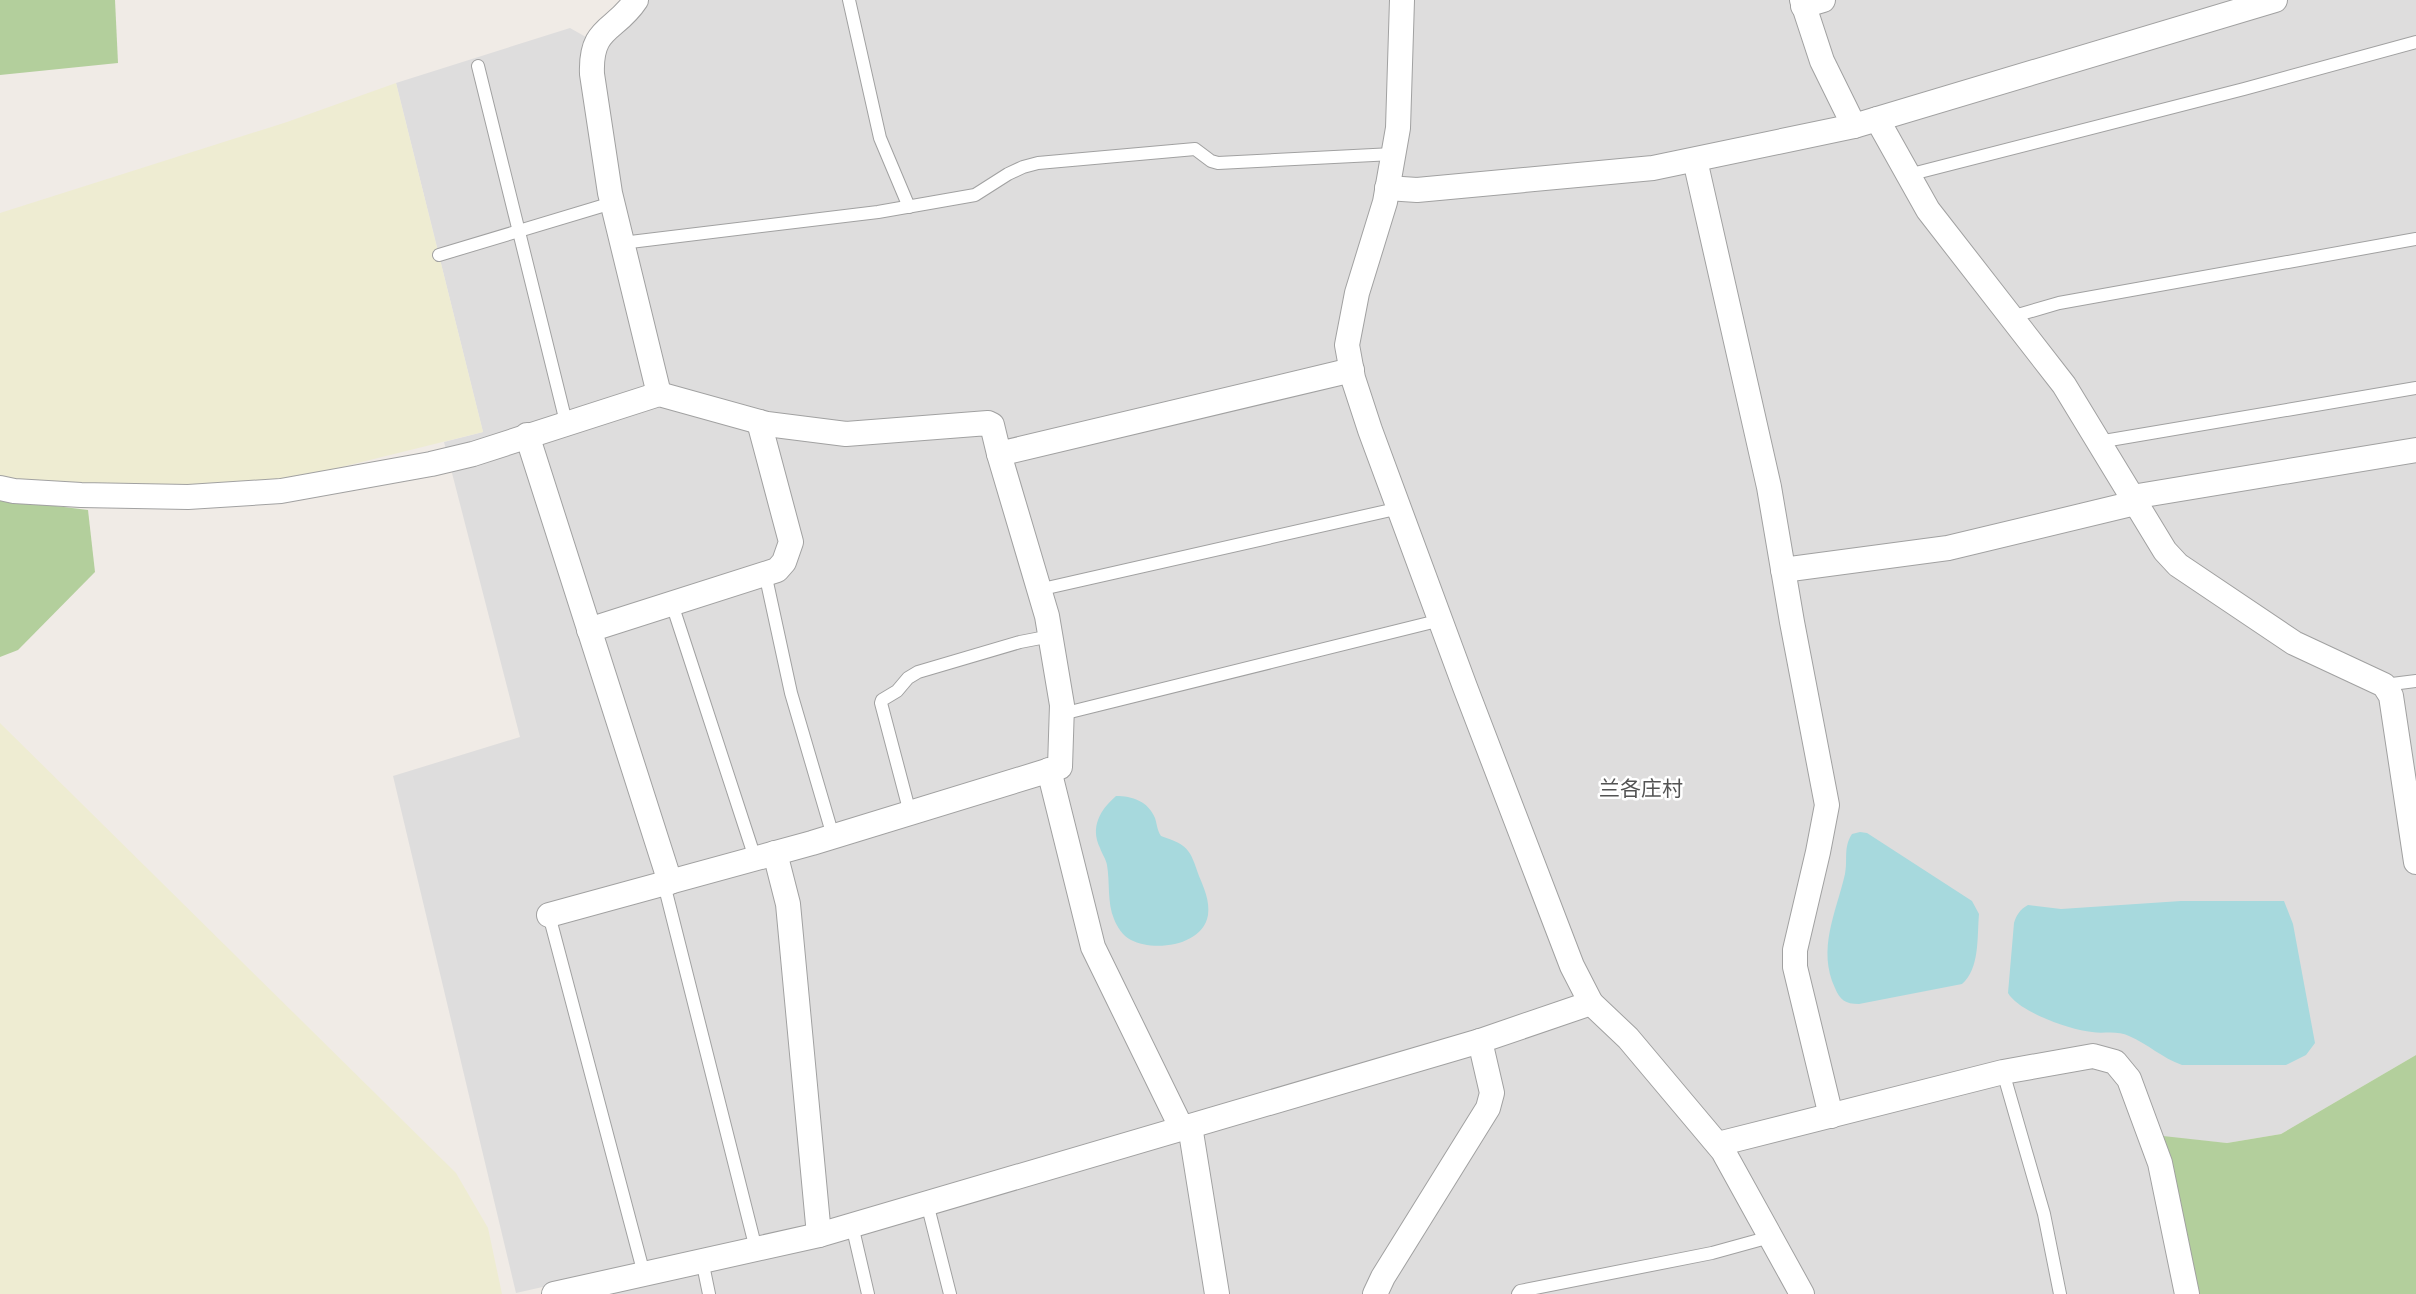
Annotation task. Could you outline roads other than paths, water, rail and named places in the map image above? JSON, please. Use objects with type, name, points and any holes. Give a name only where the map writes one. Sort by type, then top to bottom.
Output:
[{"type":"street","points":[[636,0],[600,36],[595,43],[591,57],[612,203],[659,394]]},
{"type":"street","points":[[1402,0],[1398,128],[1387,188],[1348,329],[1347,345],[1352,370],[1370,430],[1572,966],[1591,1003],[1628,1038],[1718,1144],[1802,1294]]},
{"type":"street","points":[[1387,188],[1417,190],[1653,168],[1695,160],[1854,126],[2275,0]]},
{"type":"street","points":[[1809,2],[1822,61],[1854,126]]},
{"type":"street","points":[[1877,119],[1928,210],[2064,385],[2165,551],[2178,565],[2294,643],[2384,685],[2391,696],[2416,862]]},
{"type":"street","points":[[1695,160],[1769,487],[1827,805],[1795,950],[1795,967],[1831,1116]]},
{"type":"street","points":[[999,454],[1352,370]]},
{"type":"street","points":[[0,488],[70,494],[188,497],[281,491],[473,454],[659,394],[759,422],[846,434],[988,423],[992,425],[1051,636],[1062,714],[1060,767],[765,856],[549,915]]},
{"type":"street","points":[[590,630],[777,570],[784,562],[791,542],[759,422]]},
{"type":"street","points":[[527,435],[590,630],[667,883]]},
{"type":"street","points":[[1783,570],[1948,548],[2134,500],[2416,450]]},
{"type":"street","points":[[1049,770],[1094,947],[1186,1128],[1217,1294]]},
{"type":"street","points":[[765,856],[788,904],[819,1235]]},
{"type":"street","points":[[554,1294],[604,1289],[644,1274],[819,1235],[1480,1041],[1591,1003]]},
{"type":"street","points":[[1375,1294],[1383,1277],[1488,1108],[1492,1093],[1480,1041]]},
{"type":"street","points":[[1718,1144],[2003,1072],[2093,1056],[2115,1062],[2129,1079],[2160,1163],[2187,1294]]},
{"type":"lane","points":[[849,0],[880,138],[909,207]]},
{"type":"lane","points":[[1908,175],[2244,89],[2416,42]]},
{"type":"lane","points":[[478,66],[566,423]]},
{"type":"lane","points":[[622,243],[909,207],[975,195],[1008,174],[1023,167],[1038,164],[1195,149],[1211,161],[1218,163],[1393,154]]},
{"type":"lane","points":[[439,255],[612,203]]},
{"type":"lane","points":[[2011,317],[2059,303],[2416,239]]},
{"type":"lane","points":[[2098,442],[2416,388]]},
{"type":"lane","points":[[1038,590],[1400,508]]},
{"type":"lane","points":[[765,573],[791,693],[833,836]]},
{"type":"lane","points":[[672,604],[765,856]]},
{"type":"lane","points":[[1062,714],[1441,620]]},
{"type":"lane","points":[[910,813],[882,700],[897,691],[908,678],[918,672],[1020,642],[1051,636]]},
{"type":"lane","points":[[2384,685],[2416,681]]},
{"type":"lane","points":[[667,883],[756,1249]]},
{"type":"lane","points":[[549,915],[644,1274]]},
{"type":"lane","points":[[2003,1072],[2044,1214],[2060,1294]]},
{"type":"lane","points":[[927,1203],[950,1294]]},
{"type":"lane","points":[[852,1225],[867,1294]]},
{"type":"lane","points":[[1518,1294],[1712,1253],[1770,1237]]},
{"type":"lane","points":[[702,1260],[709,1294]]},
{"type":"water","points":[[1116,796],[1134,798],[1148,807],[1155,818],[1161,836],[1183,845],[1193,860],[1206,895],[1208,915],[1197,934],[1188,940],[1164,946],[1141,944],[1125,936],[1115,922],[1110,906],[1107,865],[1097,840],[1096,826],[1105,807]]},
{"type":"water","points":[[1867,833],[1972,901],[1979,914],[1975,961],[1968,978],[1962,984],[1859,1004],[1844,1001],[1839,996],[1830,974],[1828,945],[1845,874],[1848,844],[1852,834]]},
{"type":"water","points":[[2181,901],[2284,901],[2293,924],[2315,1043],[2306,1055],[2286,1065],[2182,1065],[2125,1034],[2083,1031],[2046,1019],[2023,1007],[2008,993],[2014,923],[2019,913],[2028,905],[2061,909]]},
{"type":"district","name":"兰各庄村","points":[[1641,789]]}]
